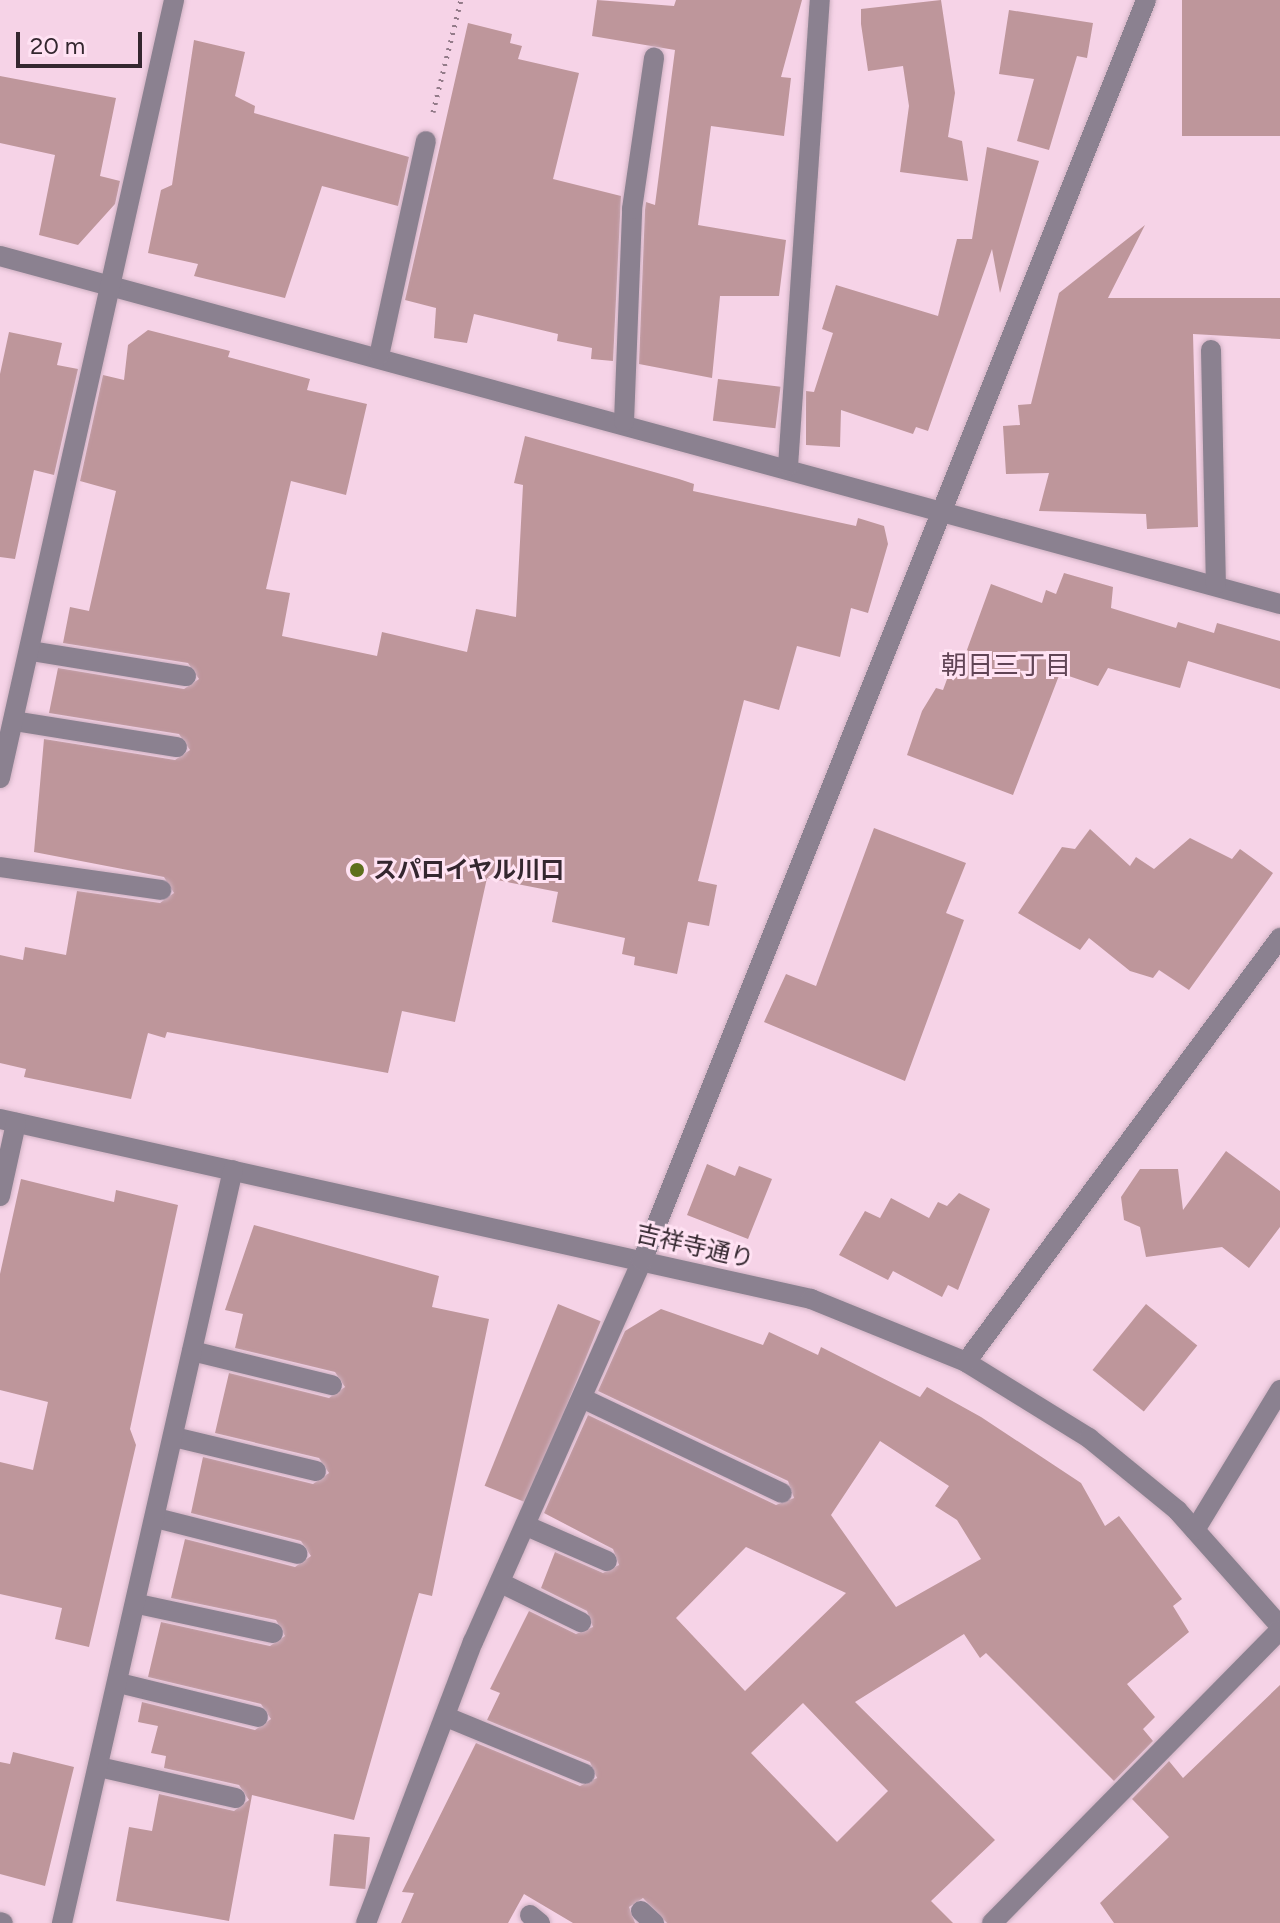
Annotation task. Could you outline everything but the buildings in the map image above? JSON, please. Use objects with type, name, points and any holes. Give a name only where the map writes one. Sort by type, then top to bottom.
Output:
[{"type":"street","points":[[0,778],[31,651],[174,0]]},
{"type":"street","points":[[788,466],[820,0]]},
{"type":"street","points":[[366,1923],[449,1718],[473,1642],[529,1527],[642,1261],[937,508],[1146,0]]},
{"type":"street","points":[[624,422],[632,209],[654,58]]},
{"type":"street","points":[[379,356],[426,141]]},
{"type":"street","points":[[0,256],[788,466],[1280,604]]},
{"type":"street","points":[[1211,350],[1216,584]]},
{"type":"street","points":[[31,651],[186,676]]},
{"type":"street","points":[[14,721],[177,747]]},
{"type":"street","points":[[0,867],[161,890]]},
{"type":"street","points":[[966,1362],[1280,938]]},
{"type":"street","points":[[0,1196],[8,1121]]},
{"type":"street","name":"吉祥寺通り","points":[[8,1121],[811,1299],[966,1362],[1089,1438],[1195,1530],[1280,1628]]},
{"type":"street","points":[[62,1923],[138,1604],[233,1170]]},
{"type":"street","points":[[192,1351],[332,1385]]},
{"type":"street","points":[[1195,1530],[1280,1390]]},
{"type":"street","points":[[584,1399],[782,1493]]},
{"type":"street","points":[[174,1437],[316,1471]]},
{"type":"street","points":[[156,1518],[298,1554]]},
{"type":"street","points":[[529,1527],[607,1561]]},
{"type":"street","points":[[503,1584],[581,1622]]},
{"type":"street","points":[[138,1604],[273,1633]]},
{"type":"street","points":[[994,1923],[1280,1628]]},
{"type":"street","points":[[119,1683],[258,1717]]},
{"type":"street","points":[[449,1718],[585,1774]]},
{"type":"street","points":[[99,1767],[236,1798]]},
{"type":"path","points":[[426,141],[461,0]]},
{"type":"place","name":"スパロイヤル川口","points":[[357,870]]},
{"type":"district","name":"朝日三丁目","points":[[1006,666]]}]
